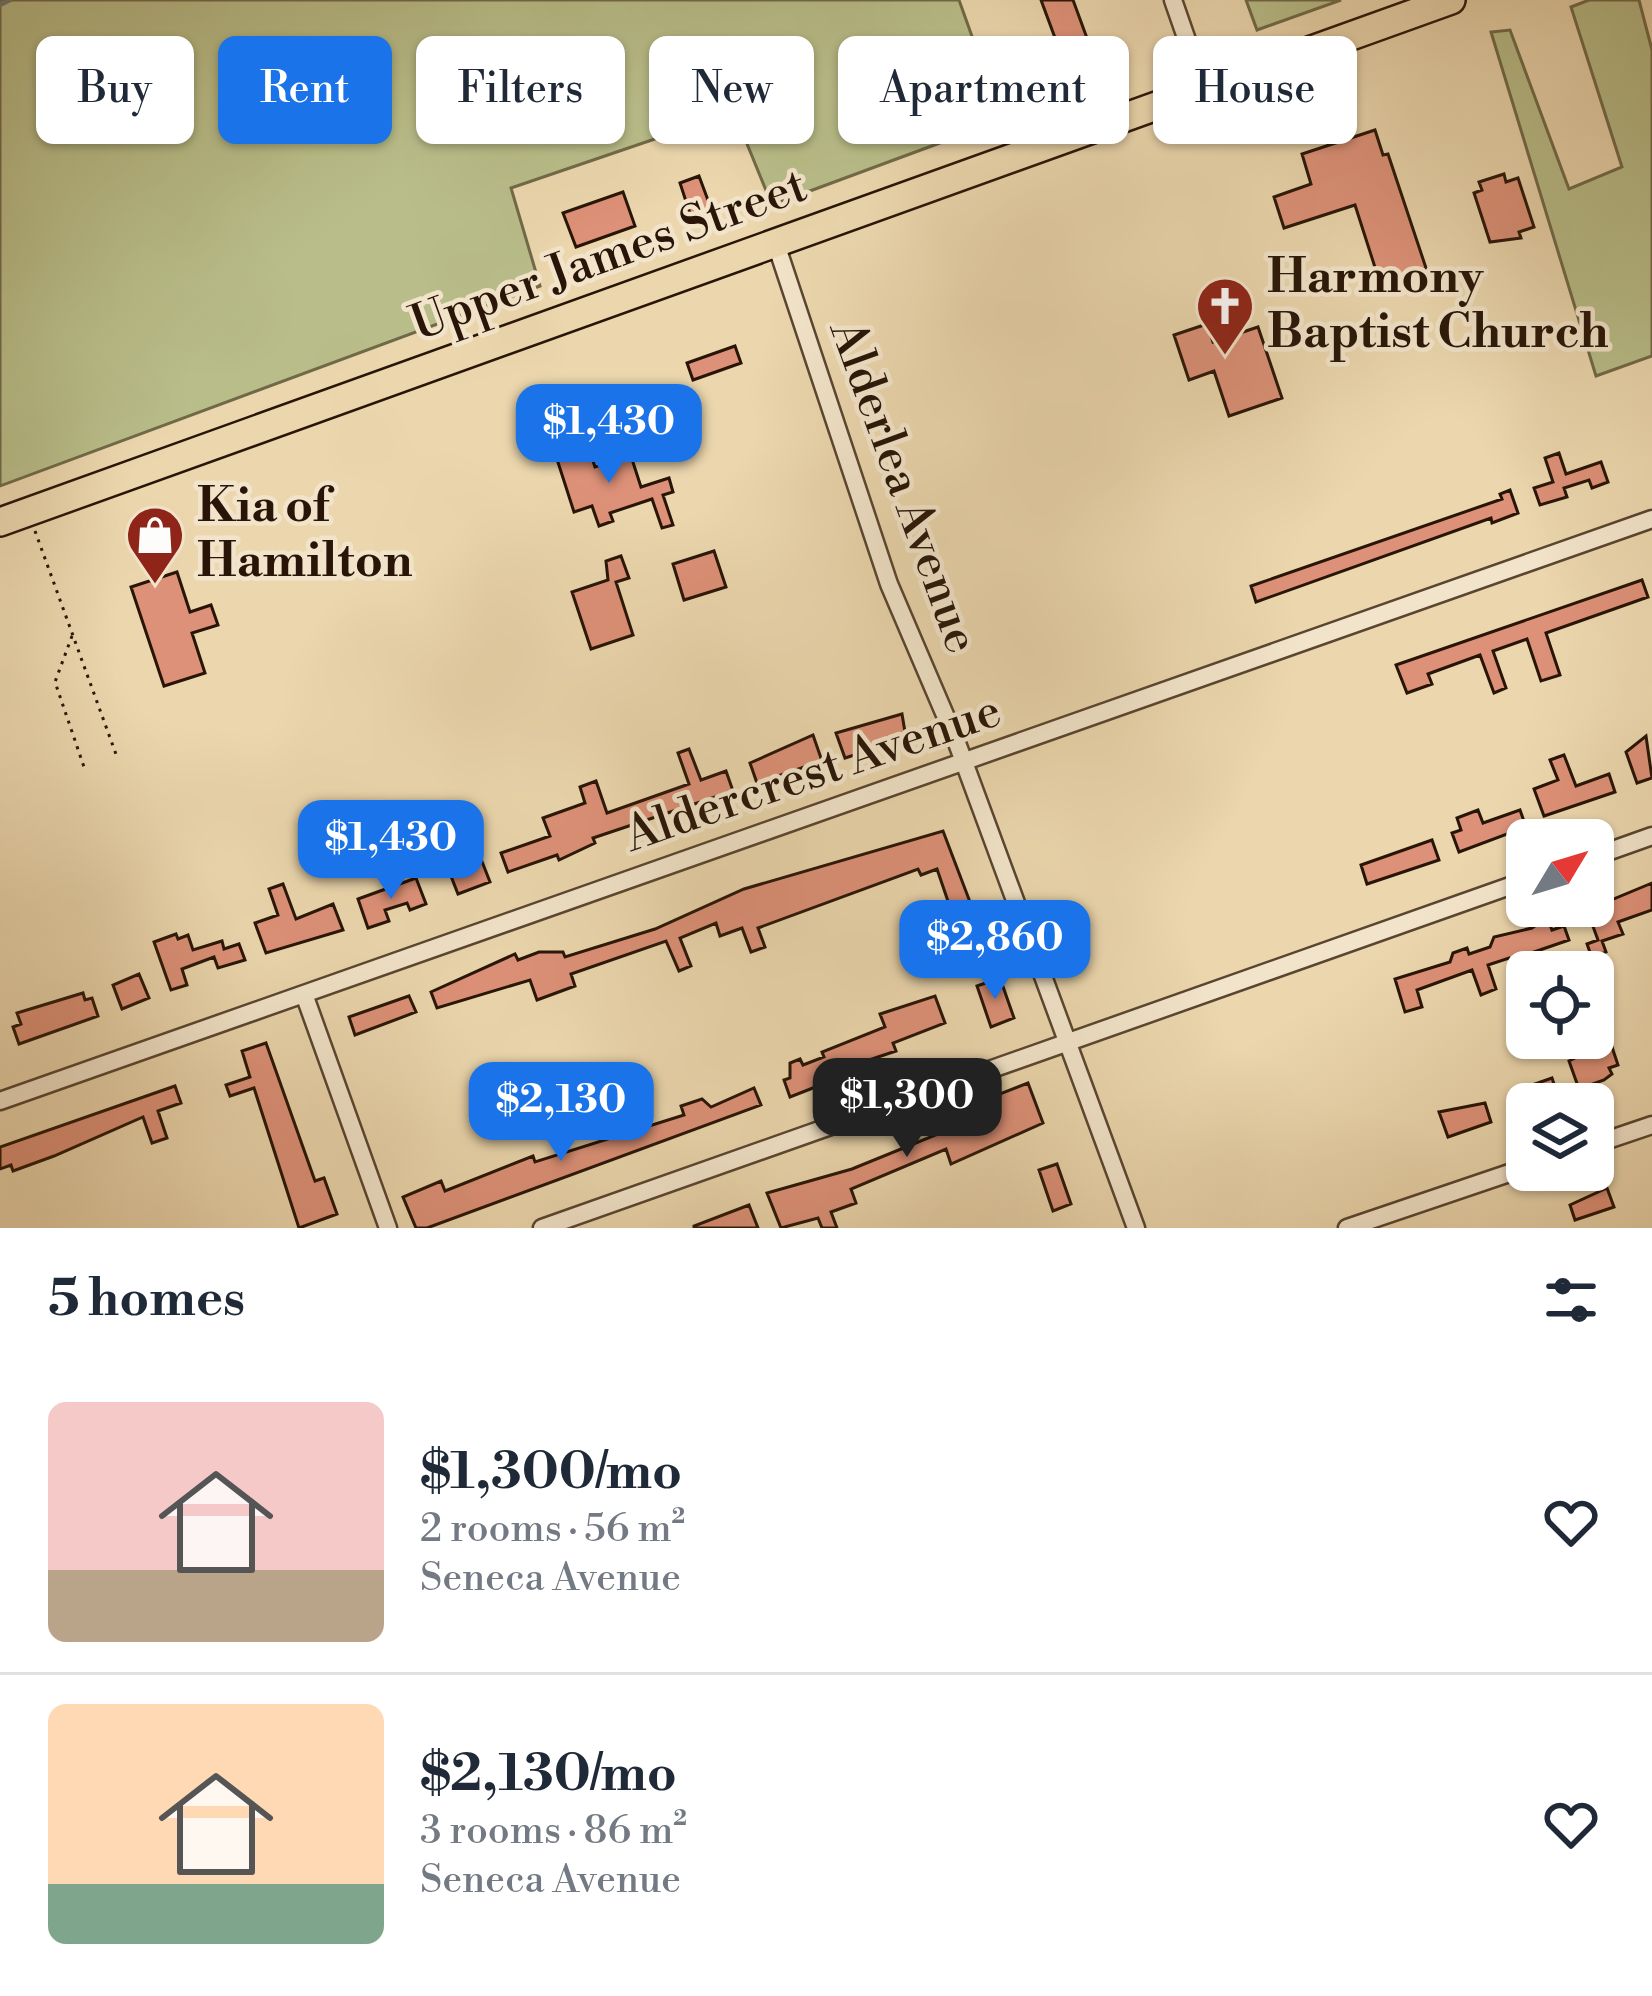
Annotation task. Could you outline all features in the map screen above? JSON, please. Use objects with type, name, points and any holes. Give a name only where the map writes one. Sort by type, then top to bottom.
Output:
[{"type":"main road","name":"Upper James Street","points":[[1350,36],[1449,0]]},
{"type":"main road","name":"Upper James Street","points":[[14,518],[1153,107]]},
{"type":"street","points":[[1173,0],[1186,36]]},
{"type":"street","name":"Alderlea Avenue","points":[[776,244],[889,584],[964,762],[1136,1228]]},
{"type":"street","name":"Aldercrest Avenue","points":[[0,1101],[1652,519]]},
{"type":"street","points":[[1614,849],[1652,836]]},
{"type":"street","points":[[542,1228],[1506,887]]},
{"type":"street","points":[[304,994],[388,1228]]},
{"type":"street","points":[[1614,1138],[1652,1125]]},
{"type":"street","points":[[1347,1228],[1506,1174]]},
{"type":"path","points":[[14,518],[73,635],[117,758]]},
{"type":"path","points":[[73,635],[55,682],[85,766]]},
{"type":"green space","points":[[0,0],[959,0],[972,36],[838,36],[838,144],[937,144],[772,205],[747,144],[814,144],[814,36],[649,36],[649,141],[511,188],[540,286],[0,486]]},
{"type":"green space","points":[[1246,0],[1341,0],[1257,30]]},
{"type":"green space","points":[[1589,0],[1639,0],[1652,50],[1652,356],[1596,376],[1491,32],[1510,30],[1569,189],[1622,167],[1571,7]]},
{"type":"building","points":[[1041,0],[1073,0],[1086,36],[1054,36]]},
{"type":"building","points":[[1375,130],[1383,155],[1388,154],[1427,271],[1381,286],[1355,205],[1284,228],[1274,197],[1311,184],[1302,154],[1332,144],[1357,144],[1357,136]]},
{"type":"building","points":[[1504,174],[1506,182],[1518,178],[1534,227],[1519,232],[1521,238],[1490,242],[1474,193],[1482,190],[1479,182]]},
{"type":"building","points":[[699,176],[715,219],[694,226],[680,183]]},
{"type":"building","points":[[623,192],[635,226],[576,247],[563,213]]},
{"type":"building","name":"Harmony Baptist Church","points":[[1207,324],[1213,342],[1258,327],[1282,398],[1229,416],[1214,371],[1189,380],[1174,335]]},
{"type":"building","points":[[735,346],[741,363],[693,380],[687,363]]},
{"type":"building","points":[[587,443],[595,467],[631,456],[641,487],[669,478],[673,492],[663,495],[673,525],[662,528],[652,499],[610,513],[613,521],[599,526],[592,506],[574,512],[555,453]]},
{"type":"building","points":[[1559,453],[1566,474],[1601,462],[1608,482],[1592,488],[1589,480],[1564,488],[1567,497],[1540,505],[1534,488],[1553,482],[1545,458]]},
{"type":"building","points":[[1510,490],[1518,513],[1492,523],[1491,518],[1256,602],[1251,586],[1502,499],[1500,494]]},
{"type":"building","points":[[714,551],[726,587],[684,600],[673,564]]},
{"type":"building","points":[[621,556],[629,578],[616,582],[633,635],[591,649],[572,592],[608,580],[606,561]]},
{"type":"building","points":[[177,572],[190,612],[211,605],[218,625],[192,633],[205,673],[164,686],[131,587]]},
{"type":"building","points":[[1642,580],[1648,597],[1546,633],[1560,675],[1541,681],[1527,639],[1493,651],[1506,688],[1494,693],[1480,655],[1428,674],[1432,684],[1407,693],[1396,665]]},
{"type":"building","points":[[902,714],[906,738],[845,758],[836,733]]},
{"type":"building","points":[[813,735],[822,761],[757,783],[750,763]]},
{"type":"building","points":[[1646,736],[1652,778],[1637,783],[1626,752]]},
{"type":"building","points":[[689,749],[701,780],[726,771],[733,791],[593,838],[595,843],[559,860],[557,855],[508,872],[501,853],[550,836],[543,818],[585,803],[580,787],[596,781],[607,813],[689,784],[678,753]]},
{"type":"building","points":[[1564,755],[1576,786],[1609,774],[1615,792],[1544,816],[1534,789],[1558,780],[1550,760]]},
{"type":"building","points":[[1478,810],[1483,823],[1520,810],[1523,819],[1506,819],[1506,834],[1459,852],[1452,833],[1461,830],[1457,818]]},
{"type":"building","points":[[943,831],[986,944],[965,951],[937,869],[921,875],[918,869],[758,928],[765,947],[751,952],[742,928],[720,936],[716,923],[680,938],[691,966],[679,971],[666,941],[571,974],[575,986],[537,1000],[530,980],[437,1008],[431,992],[515,954],[518,960],[539,952],[563,952],[565,957],[655,929],[744,889]]},
{"type":"building","points":[[1432,840],[1439,860],[1367,884],[1361,865]]},
{"type":"building","points":[[481,859],[490,882],[458,894],[449,871]]},
{"type":"building","points":[[416,878],[426,904],[410,910],[407,903],[385,910],[389,921],[368,928],[358,899]]},
{"type":"building","points":[[1652,883],[1652,910],[1618,922],[1623,934],[1602,941],[1606,951],[1590,951],[1587,944],[1598,940],[1593,927],[1614,927],[1614,899]]},
{"type":"building","points":[[283,884],[296,919],[333,904],[343,930],[266,953],[255,923],[278,915],[269,889]]},
{"type":"building","points":[[1564,927],[1569,940],[1537,951],[1506,951],[1506,959],[1488,965],[1496,989],[1481,995],[1472,970],[1417,990],[1422,1007],[1405,1012],[1395,979],[1450,962],[1453,953],[1467,948],[1469,954],[1490,947],[1494,937]]},
{"type":"building","points":[[176,934],[178,939],[188,935],[193,950],[222,941],[224,949],[239,944],[245,960],[218,968],[214,957],[182,969],[187,985],[171,990],[154,942]]},
{"type":"building","points":[[139,974],[149,998],[122,1009],[113,985]]},
{"type":"building","points":[[1000,978],[1014,1018],[991,1027],[977,986]]},
{"type":"building","points":[[83,993],[85,1000],[92,998],[98,1016],[19,1044],[13,1027],[21,1024],[17,1013]]},
{"type":"building","points":[[409,996],[416,1012],[355,1035],[349,1017]]},
{"type":"building","points":[[935,996],[945,1023],[893,1043],[896,1051],[857,1064],[859,1070],[790,1097],[784,1080],[790,1078],[790,1063],[800,1059],[803,1065],[824,1057],[822,1052],[885,1027],[880,1014]]},
{"type":"building","points":[[266,1043],[315,1181],[324,1178],[337,1214],[299,1228],[254,1088],[230,1096],[226,1085],[250,1077],[242,1051]]},
{"type":"building","points":[[1614,1053],[1618,1065],[1609,1068],[1612,1074],[1604,1080],[1577,1083],[1569,1061],[1614,1059]]},
{"type":"building","points":[[1028,1083],[1043,1123],[951,1164],[946,1149],[851,1189],[856,1203],[831,1212],[837,1228],[822,1228],[818,1218],[781,1228],[767,1193],[852,1169],[997,1110],[992,1097]]},
{"type":"building","points":[[175,1086],[181,1103],[158,1111],[167,1138],[152,1143],[143,1117],[13,1171],[11,1165],[0,1169],[0,1147]]},
{"type":"building","points":[[754,1088],[761,1105],[427,1228],[416,1228],[403,1197],[441,1181],[445,1191],[533,1156],[535,1162],[684,1115],[681,1106],[702,1099],[711,1107]]},
{"type":"building","points":[[1485,1103],[1491,1122],[1448,1137],[1439,1112]]},
{"type":"building","points":[[1057,1164],[1071,1204],[1053,1211],[1039,1170]]},
{"type":"building","points":[[1608,1191],[1614,1207],[1575,1220],[1570,1205]]},
{"type":"building","points":[[749,1205],[758,1228],[694,1228],[694,1226]]},
{"type":"waterway","points":[[0,5],[10,0]]},
{"type":"place","name":"Harmony Baptist Church","points":[[1225,357]]},
{"type":"place","name":"Kia of Hamilton","points":[[155,586]]}]
